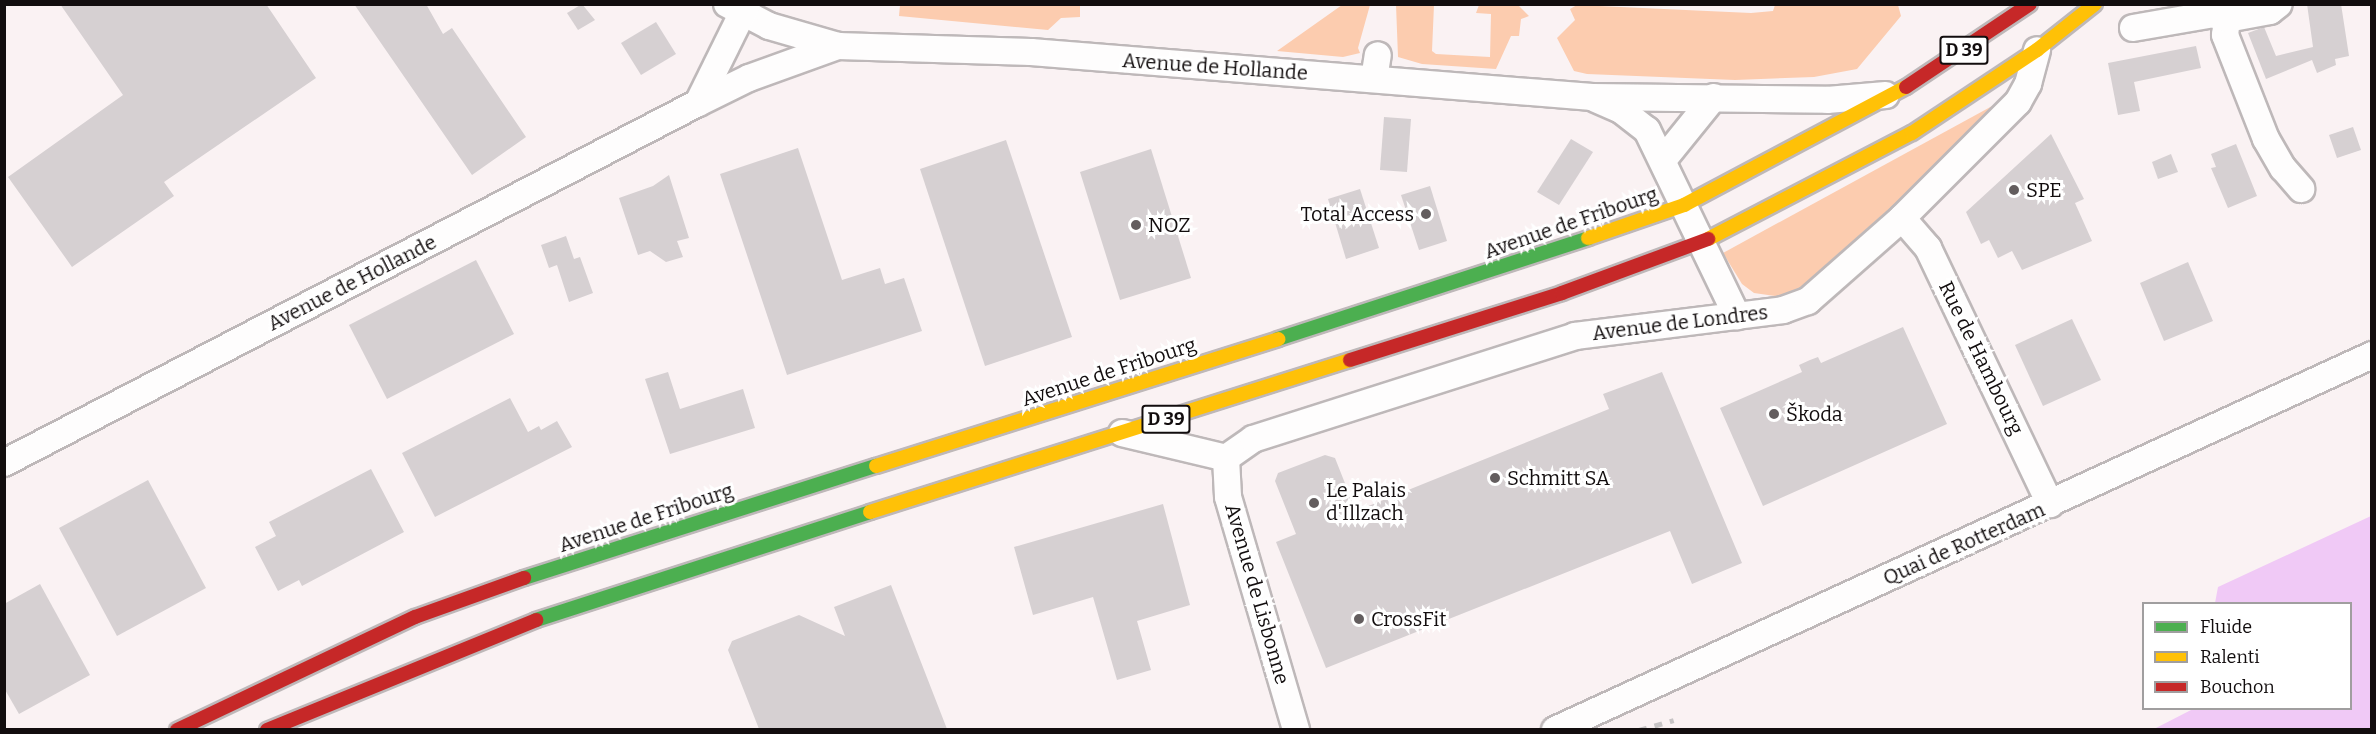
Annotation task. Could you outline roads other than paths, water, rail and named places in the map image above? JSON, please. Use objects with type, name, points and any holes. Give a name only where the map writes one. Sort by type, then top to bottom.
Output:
[{"type":"main road","name":"Avenue de Fribourg","points":[[177,729],[415,617],[558,566],[1451,284],[1684,205],[1896,94],[2030,4]]},
{"type":"main road","name":"D 39","points":[[267,729],[448,654],[583,603],[1562,293],[1702,242],[1912,134],[2037,50],[2095,4]]},
{"type":"street","points":[[2133,27],[2216,13],[2270,11],[2279,4]]},
{"type":"street","name":"Avenue de Hollande","points":[[698,103],[739,8],[838,46],[1376,67],[1592,97],[1827,100],[1896,94]]},
{"type":"street","points":[[2216,13],[2266,139],[2283,168],[2301,189]]},
{"type":"street","name":"Avenue de Hollande","points":[[4,463],[698,103],[749,78],[838,46]]},
{"type":"street","name":"Avenue de Londres","points":[[1226,458],[1253,439],[1575,336],[1783,310],[1808,301],[1902,218],[2018,102],[2028,84],[2037,50]]},
{"type":"street","name":"Avenue de Hollande","points":[[1592,97],[1638,121],[1663,160],[1737,316]]},
{"type":"street","points":[[1663,160],[1714,97]]},
{"type":"street","name":"Rue de Hambourg","points":[[1902,218],[1928,248],[2050,504]]},
{"type":"street","name":"Quai de Rotterdam","points":[[1555,729],[2372,355]]},
{"type":"street","points":[[1122,433],[1226,458]]},
{"type":"street","name":"Avenue de Lisbonne","points":[[1226,458],[1228,497],[1296,729]]},
{"type":"railway","points":[[1639,730],[1674,720]]},
{"type":"place","name":"SPE","points":[[2014,190]]},
{"type":"place","name":"Total Access","points":[[1426,214]]},
{"type":"place","name":"NOZ","points":[[1136,225]]},
{"type":"place","name":"Škoda","points":[[1774,414]]},
{"type":"place","name":"Schmitt SA","points":[[1495,478]]},
{"type":"place","name":"Le Palais d'Illzach","points":[[1314,503]]},
{"type":"place","name":"CrossFit","points":[[1359,619]]}]
